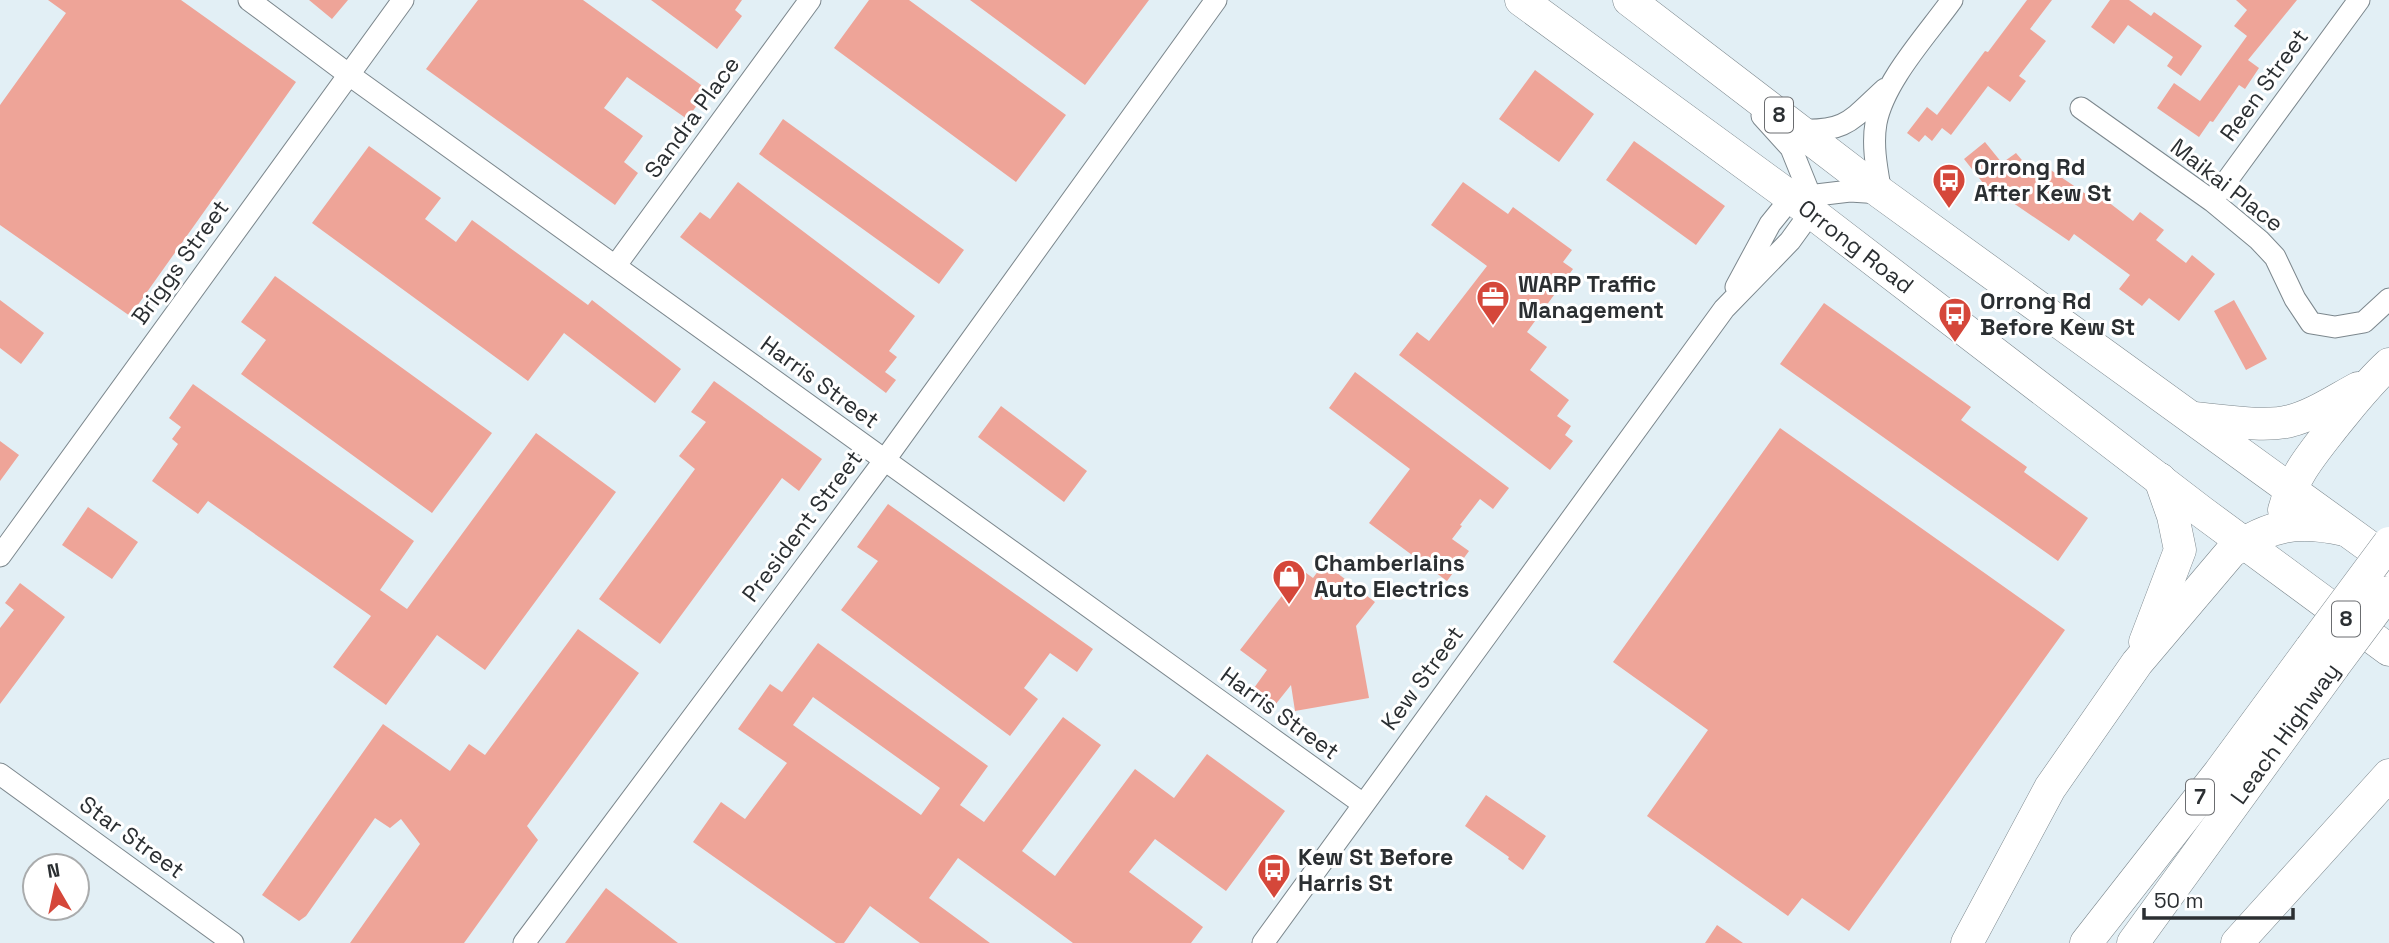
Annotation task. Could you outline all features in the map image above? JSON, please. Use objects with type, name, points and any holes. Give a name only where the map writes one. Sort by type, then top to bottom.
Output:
[{"type":"highway","name":"Orrong Road","points":[[1521,0],[1804,201],[2160,479],[2389,650]]},
{"type":"highway","name":"8","points":[[1638,7],[1881,193],[2389,561]]},
{"type":"highway","points":[[2193,418],[2287,422],[2303,417],[2379,373]]},
{"type":"highway","points":[[2304,587],[2286,547],[2281,526],[2290,489],[2302,467],[2379,373]]},
{"type":"highway","points":[[2137,663],[2179,550],[2174,516],[2160,479]]},
{"type":"highway","points":[[1967,943],[2050,788],[2137,663],[2231,552],[2244,542],[2281,526],[2318,524],[2347,531]]},
{"type":"highway","name":"Leach Highway","points":[[2133,943],[2323,657],[2389,543]]},
{"type":"highway","name":"Leach Highway","points":[[2086,943],[2219,773],[2323,657],[2389,592]]},
{"type":"highway","points":[[2237,943],[2389,775]]},
{"type":"street","name":"Harris Street","points":[[249,0],[884,461],[1363,804]]},
{"type":"street","name":"Briggs Street","points":[[0,556],[403,0]]},
{"type":"street","name":"Sandra Place","points":[[616,265],[810,0]]},
{"type":"street","name":"President Street","points":[[524,943],[884,461],[1216,0]]},
{"type":"street","points":[[1638,7],[1770,124],[1791,148],[1804,201],[1850,191],[1881,193],[1875,145],[1880,107],[1892,83],[1952,0]]},
{"type":"street","name":"Reen Street","points":[[2212,201],[2359,0]]},
{"type":"street","points":[[1799,130],[1824,131],[1844,125],[1892,83]]},
{"type":"street","name":"Maikai Place","points":[[2081,108],[2212,201],[2259,240],[2275,257],[2295,299],[2311,323],[2335,327],[2364,322],[2389,299]]},
{"type":"street","name":"Kew Street","points":[[1263,943],[1724,309],[1770,224],[1804,201]]},
{"type":"street","name":"Star Street","points":[[0,774],[233,943]]},
{"type":"building","points":[[48,0],[181,0],[296,82],[130,316],[0,225],[0,105],[66,13]]},
{"type":"building","points":[[309,0],[348,0],[332,19]]},
{"type":"building","points":[[478,0],[583,0],[708,90],[687,119],[627,77],[604,108],[643,136],[624,162],[638,173],[615,205],[426,69]]},
{"type":"building","points":[[651,0],[742,0],[735,10],[742,16],[717,49]]},
{"type":"building","points":[[869,0],[909,0],[1066,115],[1016,182],[834,48]]},
{"type":"building","points":[[970,0],[1149,0],[1085,85]]},
{"type":"building","points":[[2027,0],[2052,0],[2030,29],[2046,41],[2019,76],[2026,81],[2010,102],[1988,86],[1951,135],[1942,128],[1932,141],[1925,135],[1919,142],[1907,133],[1927,107],[1937,115]]},
{"type":"building","points":[[2110,0],[2129,0],[2151,16],[2154,12],[2202,46],[2181,76],[2167,66],[2173,57],[2128,25],[2114,44],[2091,27]]},
{"type":"building","points":[[2236,0],[2297,0],[2248,60],[2259,68],[2245,89],[2239,85],[2199,137],[2157,108],[2174,83],[2200,101],[2247,36],[2234,26],[2247,10]]},
{"type":"building","points":[[1535,70],[1594,114],[1559,162],[1499,119]]},
{"type":"building","points":[[783,119],[964,250],[939,284],[759,154]]},
{"type":"building","points":[[1634,141],[1725,206],[1696,245],[1606,180]]},
{"type":"building","points":[[1985,142],[2002,163],[2016,153],[2032,172],[2039,162],[2099,203],[2103,198],[2133,221],[2140,212],[2164,230],[2156,240],[2186,263],[2192,255],[2215,274],[2179,321],[2149,298],[2142,306],[2119,289],[2130,275],[2074,234],[2069,241],[2000,194],[1995,198],[1964,159]]},
{"type":"building","points":[[369,146],[441,198],[425,219],[456,242],[472,220],[588,305],[592,300],[681,369],[655,403],[564,333],[528,381],[312,223]]},
{"type":"building","points":[[738,182],[915,316],[889,351],[897,357],[885,372],[896,380],[886,393],[680,237],[700,212],[710,219]]},
{"type":"building","points":[[1463,182],[1508,214],[1513,207],[1572,250],[1563,262],[1573,269],[1527,332],[1547,347],[1530,370],[1569,400],[1557,416],[1571,426],[1565,435],[1573,441],[1550,470],[1399,355],[1417,332],[1429,341],[1487,266],[1431,225]]},
{"type":"building","points":[[275,276],[492,433],[432,513],[241,374],[266,340],[241,322]]},
{"type":"building","points":[[0,300],[44,333],[21,364],[0,348]]},
{"type":"building","points":[[2234,300],[2267,359],[2246,370],[2214,311]]},
{"type":"building","points":[[1824,303],[1971,407],[1961,420],[2027,467],[2024,472],[2088,518],[2058,561],[1780,364]]},
{"type":"building","points":[[1355,372],[1509,488],[1493,509],[1480,499],[1460,525],[1462,526],[1452,539],[1469,551],[1447,581],[1369,523],[1410,469],[1329,408]]},
{"type":"building","points":[[714,381],[822,459],[799,491],[782,478],[660,644],[599,599],[695,469],[679,456],[706,422],[691,412]]},
{"type":"building","points":[[193,384],[414,541],[380,590],[407,609],[536,433],[616,492],[485,670],[437,635],[386,705],[333,667],[371,616],[208,501],[198,514],[152,481],[178,444],[172,439],[181,427],[169,418]]},
{"type":"building","points":[[1001,406],[1087,471],[1064,502],[978,437]]},
{"type":"building","points":[[1780,428],[2065,630],[1849,931],[1802,898],[1788,916],[1647,816],[1708,730],[1613,662]]},
{"type":"building","points":[[0,441],[19,455],[0,481]]},
{"type":"building","points":[[888,504],[1093,649],[1077,672],[1050,653],[1024,688],[1038,699],[1010,736],[841,610],[878,561],[857,547]]},
{"type":"building","points":[[88,507],[138,542],[112,579],[62,545]]},
{"type":"building","points":[[1324,563],[1375,602],[1356,626],[1369,698],[1295,711],[1291,685],[1275,705],[1254,688],[1267,670],[1240,650],[1302,570],[1313,578]]},
{"type":"building","points":[[20,583],[65,617],[0,704],[0,628],[14,610],[5,603]]},
{"type":"building","points":[[578,629],[639,673],[527,826],[538,840],[464,943],[350,943],[420,844],[401,819],[390,828],[375,818],[306,916],[299,921],[262,895],[383,724],[450,771],[469,744],[485,755]]},
{"type":"building","points":[[818,643],[988,766],[960,805],[984,822],[1063,717],[1101,745],[1022,851],[1055,876],[1135,769],[1174,798],[1207,754],[1285,811],[1226,891],[1155,839],[1129,872],[1203,927],[1191,943],[1073,943],[958,858],[929,898],[990,943],[920,943],[870,906],[844,943],[836,943],[693,842],[721,802],[745,819],[787,763],[738,729],[770,684],[782,692]],"holes":[[[813,697],[940,788],[921,815],[793,725]]]},
{"type":"building","points":[[1486,795],[1546,836],[1523,870],[1465,826]]},
{"type":"building","points":[[606,888],[678,943],[565,943]]},
{"type":"building","points":[[1717,925],[1743,943],[1705,943]]},
{"type":"place","name":"Orrong Rd After Kew St","points":[[1949,210]]},
{"type":"place","name":"WARP Traffic Management","points":[[1493,327]]},
{"type":"place","name":"Orrong Rd Before Kew St","points":[[1955,344]]},
{"type":"place","name":"Chamberlains Auto Electrics","points":[[1289,606]]},
{"type":"place","name":"Kew St Before Harris St","points":[[1274,900]]}]
